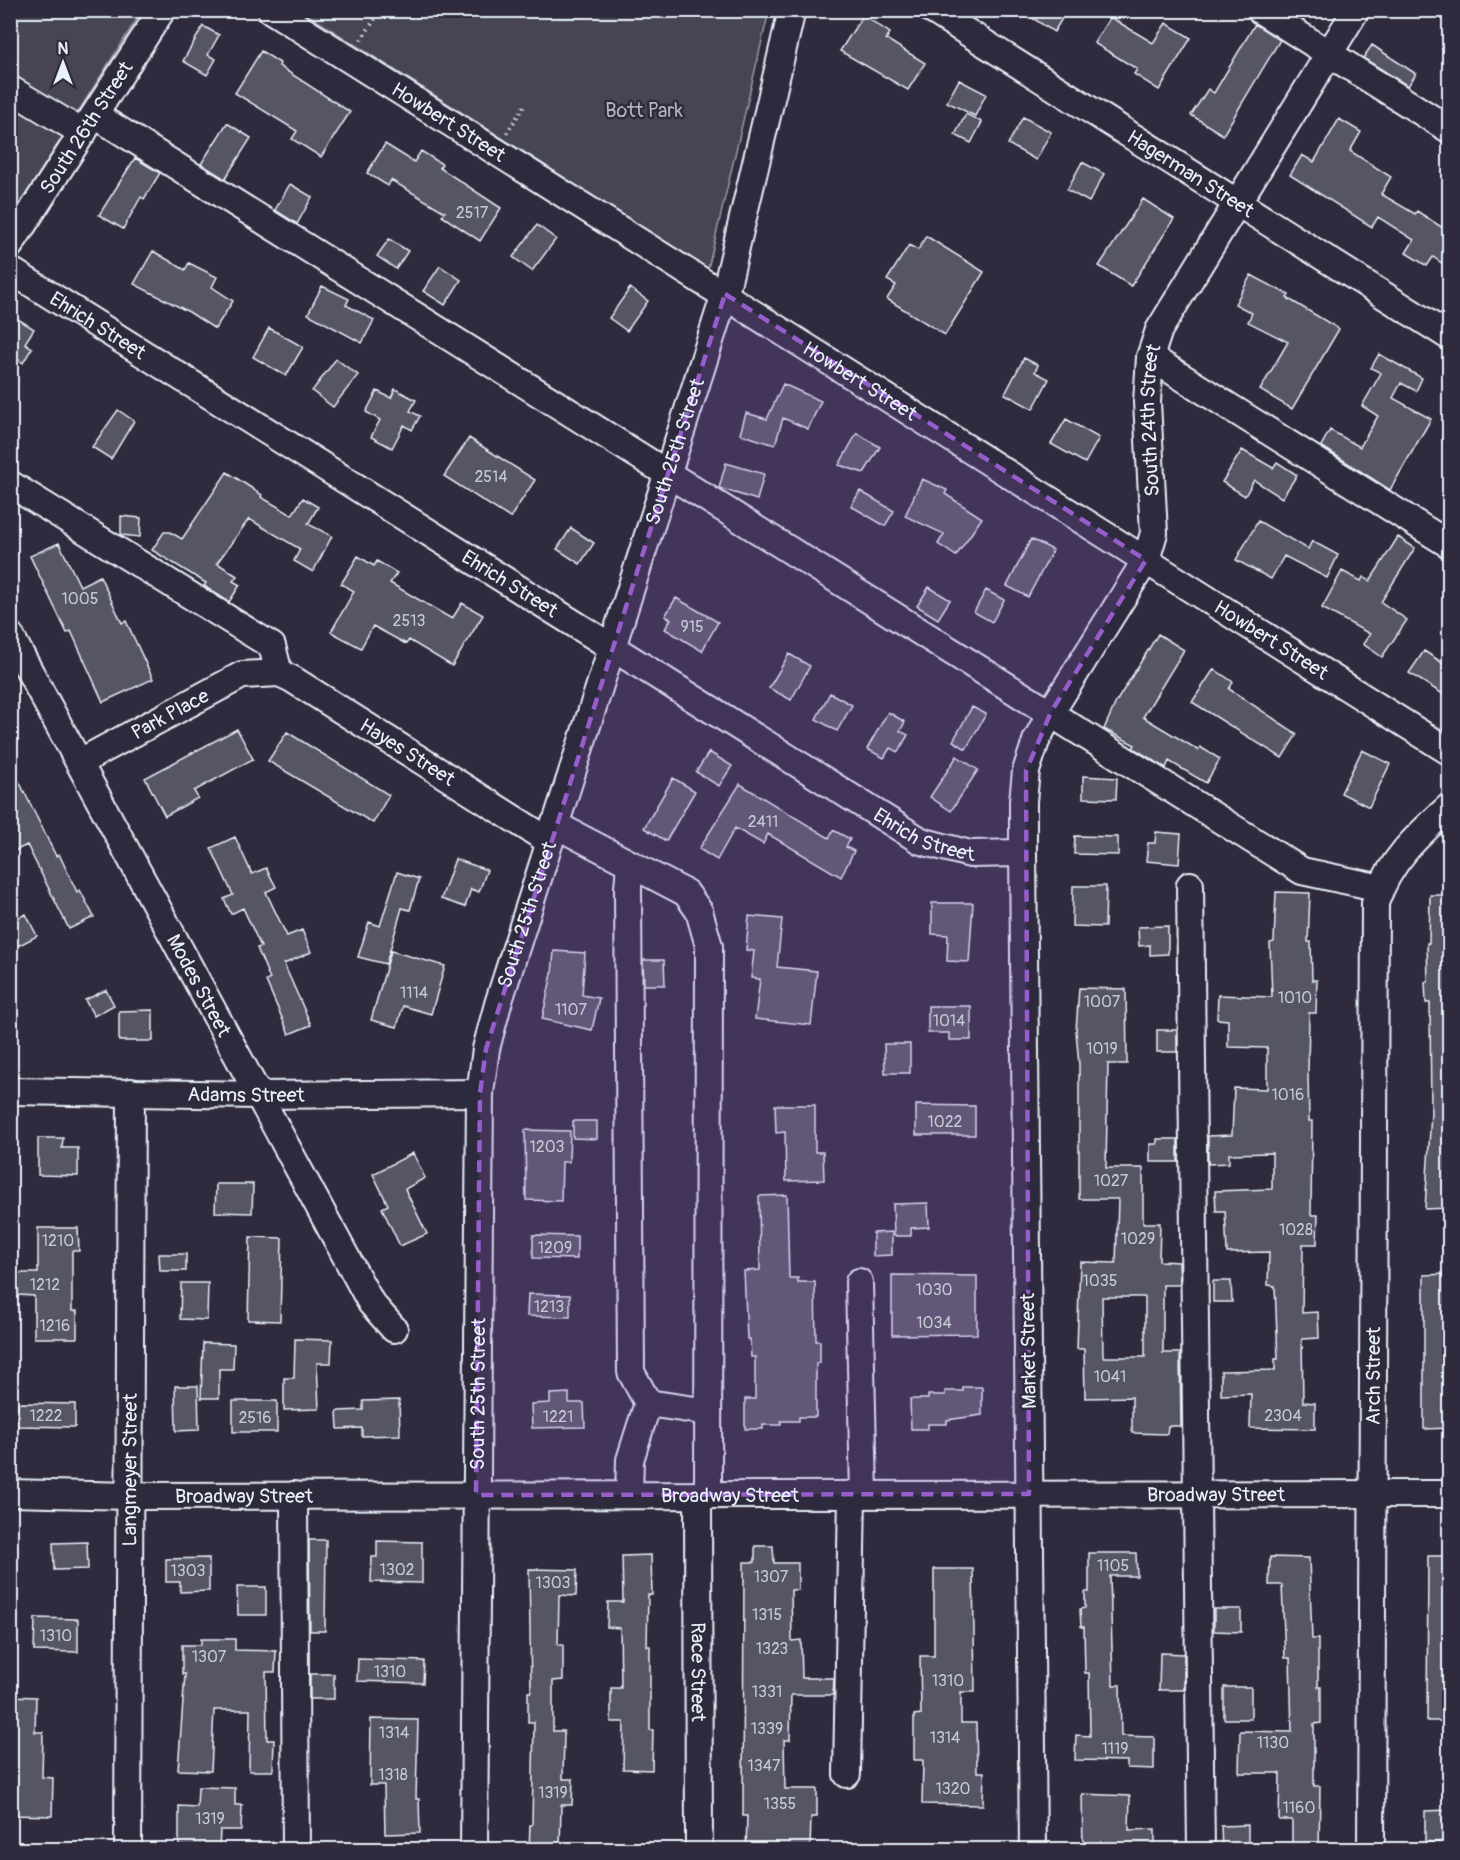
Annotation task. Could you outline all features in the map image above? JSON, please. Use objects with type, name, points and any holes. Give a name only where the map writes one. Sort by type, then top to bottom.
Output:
[{"type":"street","name":"South 26th Street","points":[[10,245],[162,10]]},
{"type":"street","name":"Howbert Street","points":[[272,10],[1449,752]]},
{"type":"street","name":"South 25th Street","points":[[474,1850],[480,1093],[486,1049],[552,832],[724,294],[792,10]]},
{"type":"street","name":"Hagerman Street","points":[[932,10],[1449,337]]},
{"type":"street","points":[[1260,10],[1449,130]]},
{"type":"street","name":"South 24th Street","points":[[1023,853],[1023,801],[1026,771],[1036,741],[1051,712],[1146,560],[1154,533],[1147,402],[1150,357],[1159,330],[1356,10]]},
{"type":"street","points":[[10,89],[89,124],[1051,712],[1302,871],[1378,895],[1384,878],[1409,845],[1449,806]]},
{"type":"street","name":"Ehrich Street","points":[[10,270],[921,841],[969,854],[1023,853]]},
{"type":"street","points":[[1150,357],[1449,545]]},
{"type":"street","points":[[10,484],[272,646],[270,674]]},
{"type":"street","name":"Modes Street","points":[[10,635],[370,1303],[394,1329]]},
{"type":"street","name":"Park Place","points":[[80,762],[242,675],[270,674]]},
{"type":"street","name":"Hayes Street","points":[[270,674],[292,679],[552,832],[630,864]]},
{"type":"street","name":"Market Street","points":[[1023,853],[1033,1850]]},
{"type":"street","points":[[629,1495],[630,1460],[648,1403],[631,1372],[628,912],[630,864]]},
{"type":"street","name":"Race Street","points":[[630,864],[686,893],[699,911],[709,946],[708,1412],[703,1495],[699,1850]]},
{"type":"street","points":[[1190,885],[1202,1850]]},
{"type":"street","name":"Arch Street","points":[[1371,1850],[1378,895]]},
{"type":"street","name":"Adams Street","points":[[10,1091],[258,1095],[480,1093]]},
{"type":"street","name":"Langmeyer Street","points":[[128,1850],[131,1092]]},
{"type":"street","points":[[847,1774],[858,1494],[859,1282]]},
{"type":"street","points":[[648,1403],[708,1412]]},
{"type":"street","name":"Broadway Street","points":[[10,1493],[130,1496],[1449,1494]]},
{"type":"street","points":[[294,1495],[296,1850]]},
{"type":"path","points":[[357,45],[381,10]]},
{"type":"path","points":[[504,139],[524,106]]},
{"type":"highlighted area","points":[[725,294],[1146,560],[1051,712],[1026,771],[1029,1494],[476,1495],[480,1093],[486,1049]]},
{"type":"green space","points":[[11,11],[142,11],[11,218]]},
{"type":"green space","name":"Bott Park","points":[[302,11],[769,11],[708,269]]},
{"type":"building","points":[[1020,10],[1067,10],[1054,32]]},
{"type":"building","points":[[863,15],[890,33],[886,39],[925,63],[908,90],[840,51]]},
{"type":"building","points":[[1110,17],[1153,43],[1166,23],[1191,38],[1159,90],[1134,74],[1137,69],[1094,43]]},
{"type":"building","points":[[1255,24],[1280,40],[1223,135],[1191,115],[1208,89],[1214,93]]},
{"type":"building","points":[[203,26],[219,35],[208,55],[216,59],[207,75],[183,61]]},
{"type":"building","points":[[1372,45],[1416,74],[1408,86],[1363,58]]},
{"type":"building","points":[[261,51],[280,63],[279,66],[350,112],[321,157],[292,139],[297,131],[235,93]]},
{"type":"building","points":[[959,80],[986,94],[975,116],[947,102]]},
{"type":"building","points":[[966,114],[982,122],[971,143],[955,135]]},
{"type":"building","points":[[1023,117],[1051,132],[1036,160],[1008,144]]},
{"type":"building","points":[[1339,119],[1361,132],[1350,151],[1391,177],[1381,194],[1415,214],[1417,211],[1449,232],[1449,268],[1433,257],[1427,266],[1406,253],[1414,240],[1378,217],[1372,227],[1290,175],[1302,155],[1314,162]]},
{"type":"building","points":[[227,123],[251,138],[225,179],[201,164]]},
{"type":"building","points":[[385,144],[414,162],[421,151],[442,164],[440,168],[501,208],[480,241],[442,216],[445,212],[391,180],[388,186],[367,173]]},
{"type":"building","points":[[135,158],[160,173],[144,199],[141,197],[123,229],[99,215]]},
{"type":"building","points":[[1082,162],[1104,174],[1089,202],[1067,190]]},
{"type":"building","points":[[290,184],[312,197],[297,224],[275,210]]},
{"type":"building","points":[[1143,199],[1174,219],[1131,286],[1099,266]]},
{"type":"building","points":[[537,225],[556,239],[532,271],[513,257]]},
{"type":"building","points":[[926,236],[984,272],[945,335],[887,299],[896,285],[887,280],[909,245],[918,250]]},
{"type":"building","points":[[389,239],[408,251],[396,269],[377,256]]},
{"type":"building","points":[[153,251],[185,270],[189,263],[217,277],[212,287],[233,301],[215,329],[189,312],[134,284]]},
{"type":"building","points":[[440,266],[461,280],[445,305],[423,291]]},
{"type":"building","points":[[1251,275],[1289,295],[1287,298],[1339,329],[1292,409],[1260,390],[1288,342],[1248,322],[1252,313],[1235,304]]},
{"type":"building","points":[[322,286],[349,299],[346,305],[374,320],[362,343],[308,314]]},
{"type":"building","points":[[630,288],[648,301],[627,331],[609,318]]},
{"type":"building","points":[[10,314],[34,329],[25,343],[32,348],[23,363],[16,358],[10,368]]},
{"type":"building","points":[[269,328],[303,347],[286,376],[253,357]]},
{"type":"building","points":[[1379,354],[1422,378],[1416,391],[1401,383],[1393,398],[1431,419],[1390,490],[1321,446],[1330,430],[1360,447],[1378,416],[1362,406],[1381,373],[1371,368]]},
{"type":"building","points":[[1024,358],[1038,365],[1035,372],[1049,379],[1033,409],[1005,394]]},
{"type":"building","points":[[336,359],[358,375],[333,407],[312,391]]},
{"type":"building","points":[[783,384],[821,401],[808,429],[783,418],[775,445],[740,434],[746,413],[767,419]]},
{"type":"building","points":[[395,389],[416,400],[410,411],[420,416],[412,430],[404,425],[392,448],[371,437],[380,420],[366,412],[377,391],[391,398]]},
{"type":"building","points":[[118,410],[134,421],[111,459],[92,447]]},
{"type":"building","points":[[1066,419],[1099,438],[1085,463],[1051,444]]},
{"type":"building","points":[[857,433],[880,447],[864,473],[839,465]]},
{"type":"building","points":[[469,438],[535,480],[510,518],[444,476]]},
{"type":"building","points":[[1242,450],[1273,468],[1277,462],[1297,475],[1282,498],[1254,480],[1245,496],[1222,482]]},
{"type":"building","points":[[726,463],[764,474],[757,500],[719,488]]},
{"type":"building","points":[[227,472],[262,495],[261,497],[292,515],[303,498],[318,507],[308,524],[332,536],[313,572],[294,561],[300,549],[249,519],[217,563],[237,576],[233,581],[240,585],[229,602],[204,586],[206,583],[152,550],[164,532],[170,532],[182,539]]},
{"type":"building","points":[[922,479],[947,490],[945,494],[982,518],[956,556],[938,544],[944,534],[905,516]]},
{"type":"building","points":[[860,491],[894,511],[885,526],[851,506]]},
{"type":"building","points":[[121,516],[141,518],[140,537],[121,535]]},
{"type":"building","points":[[1258,521],[1308,549],[1312,541],[1338,555],[1327,578],[1284,556],[1271,579],[1236,560]]},
{"type":"building","points":[[571,528],[594,543],[580,564],[557,549]]},
{"type":"building","points":[[1398,537],[1415,548],[1381,602],[1407,620],[1382,657],[1363,644],[1370,634],[1322,608],[1342,571],[1361,581],[1363,577],[1370,581]]},
{"type":"building","points":[[1031,539],[1053,550],[1028,597],[1007,586]]},
{"type":"building","points":[[59,543],[80,586],[100,576],[122,623],[126,621],[153,679],[103,702],[71,631],[67,633],[30,556]]},
{"type":"building","points":[[358,556],[374,566],[377,561],[397,573],[390,583],[452,619],[462,603],[483,615],[452,666],[409,640],[406,644],[373,626],[361,648],[331,632],[354,591],[341,584]]},
{"type":"building","points":[[929,587],[950,600],[938,619],[917,606]]},
{"type":"building","points":[[986,590],[1004,600],[992,622],[974,612]]},
{"type":"building","points":[[676,598],[718,622],[702,651],[665,629],[671,619],[665,616]]},
{"type":"building","points":[[1158,634],[1184,650],[1143,717],[1198,750],[1200,747],[1220,759],[1206,783],[1169,761],[1166,768],[1133,748],[1135,745],[1104,729],[1116,702]]},
{"type":"building","points":[[1424,651],[1449,667],[1449,698],[1409,673]]},
{"type":"building","points":[[789,654],[810,666],[791,700],[769,688]]},
{"type":"building","points":[[1214,669],[1233,682],[1229,689],[1297,734],[1282,758],[1192,702]]},
{"type":"building","points":[[830,693],[852,705],[837,731],[816,719]]},
{"type":"building","points":[[972,707],[986,714],[966,749],[953,741]]},
{"type":"building","points":[[888,712],[905,722],[900,731],[908,735],[898,752],[890,748],[884,758],[867,749]]},
{"type":"building","points":[[237,729],[253,759],[194,791],[198,798],[165,816],[145,778]]},
{"type":"building","points":[[287,732],[389,795],[373,823],[268,761]]},
{"type":"building","points":[[1362,750],[1390,764],[1369,807],[1341,793]]},
{"type":"building","points":[[709,752],[732,766],[719,786],[696,772]]},
{"type":"building","points":[[957,756],[978,770],[951,811],[930,797]]},
{"type":"building","points":[[10,763],[56,856],[59,854],[77,892],[80,890],[94,917],[69,929],[27,845],[10,853]]},
{"type":"building","points":[[1083,776],[1117,778],[1116,799],[1083,798]]},
{"type":"building","points":[[673,778],[695,791],[666,841],[644,828]]},
{"type":"building","points":[[740,784],[829,838],[833,830],[850,839],[846,847],[854,851],[841,877],[768,834],[763,844],[735,828],[717,860],[699,849]]},
{"type":"building","points":[[1156,832],[1181,834],[1179,864],[1146,861],[1148,843],[1155,843]]},
{"type":"building","points":[[1075,836],[1118,837],[1118,855],[1074,854]]},
{"type":"building","points":[[235,837],[252,874],[266,868],[276,887],[266,892],[287,936],[302,930],[311,952],[284,964],[311,1025],[289,1034],[266,981],[270,979],[257,948],[261,947],[243,908],[231,914],[224,899],[233,895],[211,848]]},
{"type":"building","points":[[455,859],[487,870],[479,892],[471,889],[465,907],[441,899]]},
{"type":"building","points":[[397,872],[419,879],[410,910],[402,908],[386,964],[358,957],[369,922],[380,926]]},
{"type":"building","points":[[1073,886],[1106,886],[1105,927],[1072,926]]},
{"type":"building","points":[[1276,892],[1310,893],[1308,942],[1311,942],[1312,980],[1317,980],[1316,1013],[1309,1013],[1308,1074],[1309,1121],[1312,1121],[1311,1215],[1318,1215],[1317,1244],[1303,1244],[1302,1313],[1318,1312],[1319,1338],[1302,1339],[1303,1402],[1315,1403],[1315,1429],[1250,1428],[1251,1394],[1221,1395],[1221,1371],[1275,1370],[1275,1359],[1278,1359],[1275,1286],[1268,1285],[1269,1252],[1227,1253],[1225,1211],[1216,1211],[1215,1191],[1272,1189],[1272,1153],[1229,1154],[1229,1163],[1208,1164],[1208,1136],[1232,1135],[1234,1088],[1267,1089],[1267,1048],[1228,1047],[1228,1020],[1217,1019],[1218,995],[1272,997],[1270,943],[1274,942]]},
{"type":"building","points":[[1430,895],[1449,895],[1449,1208],[1425,1209],[1431,1113],[1430,1003],[1426,1003],[1425,982],[1428,982],[1427,943],[1429,943]]},
{"type":"building","points":[[932,903],[973,903],[969,962],[947,961],[948,935],[932,934]]},
{"type":"building","points":[[26,914],[37,936],[10,950],[10,921]]},
{"type":"building","points":[[749,916],[782,919],[777,967],[817,971],[811,1025],[755,1019],[760,979],[751,978],[754,951],[746,950]]},
{"type":"building","points":[[1168,926],[1168,954],[1150,955],[1150,945],[1139,946],[1138,927]]},
{"type":"building","points":[[391,951],[445,966],[431,1014],[403,1006],[397,1027],[371,1020]]},
{"type":"building","points":[[554,951],[585,953],[582,995],[599,998],[592,1030],[542,1019],[552,974]]},
{"type":"building","points":[[643,960],[664,960],[665,985],[644,985]]},
{"type":"building","points":[[1079,988],[1126,989],[1127,1064],[1108,1064],[1106,1168],[1143,1168],[1143,1223],[1160,1223],[1159,1261],[1179,1262],[1180,1285],[1163,1285],[1163,1353],[1180,1353],[1181,1426],[1168,1426],[1167,1434],[1132,1433],[1132,1397],[1085,1398],[1084,1349],[1077,1349],[1080,1262],[1116,1263],[1118,1199],[1079,1199],[1079,1065],[1076,1031]],"holes":[[[1102,1297],[1145,1297],[1145,1357],[1103,1357]]]},
{"type":"building","points":[[106,990],[114,1005],[94,1016],[85,1000]]},
{"type":"building","points":[[928,1006],[971,1006],[971,1040],[949,1040],[949,1033],[928,1033]]},
{"type":"building","points":[[153,1010],[153,1041],[119,1041],[119,1011]]},
{"type":"building","points":[[1157,1030],[1177,1030],[1177,1052],[1157,1052]]},
{"type":"building","points":[[884,1044],[910,1044],[910,1073],[885,1073]]},
{"type":"building","points":[[775,1105],[815,1105],[815,1152],[823,1152],[824,1180],[786,1181],[785,1132],[776,1133]]},
{"type":"building","points":[[916,1105],[975,1106],[975,1135],[916,1135]]},
{"type":"building","points":[[573,1121],[597,1121],[597,1139],[573,1138]]},
{"type":"building","points":[[525,1130],[570,1131],[569,1162],[562,1162],[561,1201],[526,1200]]},
{"type":"building","points":[[38,1138],[63,1138],[62,1148],[78,1148],[78,1176],[38,1175]]},
{"type":"building","points":[[1157,1139],[1178,1139],[1178,1162],[1150,1162],[1150,1144],[1157,1144]]},
{"type":"building","points":[[413,1153],[425,1178],[405,1189],[427,1234],[400,1246],[382,1208],[388,1205],[373,1174]]},
{"type":"building","points":[[216,1184],[253,1184],[252,1213],[215,1212]]},
{"type":"building","points":[[787,1195],[789,1278],[798,1278],[798,1282],[815,1282],[816,1341],[820,1341],[820,1363],[816,1363],[816,1417],[799,1417],[799,1421],[781,1421],[781,1425],[763,1425],[763,1429],[745,1429],[745,1399],[755,1399],[755,1357],[751,1357],[750,1339],[747,1339],[744,1271],[760,1270],[759,1196]]},
{"type":"building","points":[[928,1203],[929,1227],[911,1228],[911,1236],[894,1236],[893,1204]]},
{"type":"building","points":[[38,1228],[78,1228],[79,1251],[72,1251],[72,1311],[77,1311],[77,1338],[34,1338],[34,1296],[18,1295],[18,1273],[38,1273]]},
{"type":"building","points":[[892,1232],[892,1255],[873,1256],[873,1233]]},
{"type":"building","points":[[533,1235],[577,1236],[577,1259],[533,1258]]},
{"type":"building","points":[[250,1237],[282,1238],[280,1321],[248,1320]]},
{"type":"building","points":[[159,1254],[186,1254],[186,1271],[160,1271]]},
{"type":"building","points":[[1449,1274],[1449,1428],[1424,1429],[1424,1275]]},
{"type":"building","points":[[892,1275],[977,1276],[977,1334],[892,1335]]},
{"type":"building","points":[[1213,1281],[1231,1281],[1232,1302],[1213,1302]]},
{"type":"building","points":[[181,1283],[208,1283],[207,1320],[180,1319]]},
{"type":"building","points":[[528,1294],[570,1295],[570,1317],[527,1316]]},
{"type":"building","points":[[295,1339],[332,1340],[331,1363],[317,1363],[319,1409],[284,1410],[284,1378],[294,1378]]},
{"type":"building","points":[[203,1343],[234,1344],[233,1369],[219,1369],[219,1398],[201,1398]]},
{"type":"building","points":[[175,1386],[198,1386],[199,1430],[176,1431]]},
{"type":"building","points":[[963,1387],[982,1387],[982,1415],[947,1420],[947,1424],[928,1424],[928,1429],[911,1429],[910,1399],[928,1399],[928,1395],[945,1395],[945,1391],[963,1391]]},
{"type":"building","points":[[569,1393],[569,1403],[584,1403],[585,1427],[532,1428],[531,1404],[550,1403],[550,1394]]},
{"type":"building","points":[[399,1400],[400,1435],[362,1436],[362,1428],[338,1429],[337,1411],[363,1410],[363,1401]]},
{"type":"building","points":[[233,1401],[277,1401],[277,1432],[233,1432]]},
{"type":"building","points":[[18,1403],[75,1404],[75,1427],[17,1426]]},
{"type":"building","points":[[309,1540],[326,1540],[325,1631],[310,1631]]},
{"type":"building","points":[[377,1541],[422,1542],[422,1583],[371,1582],[372,1557],[377,1557]]},
{"type":"building","points":[[87,1542],[88,1569],[54,1570],[53,1543]]},
{"type":"building","points":[[755,1546],[773,1546],[774,1563],[798,1563],[798,1590],[791,1590],[792,1641],[801,1640],[802,1678],[834,1678],[833,1695],[791,1695],[790,1740],[784,1740],[785,1789],[817,1789],[817,1817],[811,1817],[810,1850],[746,1850],[747,1816],[743,1816],[744,1562],[755,1562]]},
{"type":"building","points":[[1089,1553],[1136,1553],[1137,1576],[1110,1576],[1113,1685],[1120,1685],[1121,1736],[1154,1737],[1154,1769],[1127,1768],[1127,1761],[1075,1760],[1076,1735],[1090,1736],[1089,1673],[1085,1673],[1084,1627],[1081,1627],[1080,1609],[1085,1608],[1085,1592],[1089,1592]]},
{"type":"building","points":[[651,1555],[652,1595],[648,1595],[647,1646],[650,1646],[652,1770],[623,1769],[624,1722],[611,1722],[611,1688],[621,1688],[620,1628],[607,1627],[608,1602],[623,1602],[622,1556]]},
{"type":"building","points":[[1428,1556],[1449,1556],[1449,1721],[1427,1721]]},
{"type":"building","points":[[1270,1557],[1309,1558],[1312,1639],[1318,1639],[1318,1687],[1321,1687],[1321,1723],[1314,1724],[1314,1786],[1320,1786],[1319,1850],[1292,1850],[1292,1820],[1279,1820],[1280,1773],[1239,1773],[1240,1731],[1292,1732],[1290,1658],[1285,1658],[1282,1585],[1269,1585]]},
{"type":"building","points":[[209,1558],[209,1591],[180,1592],[180,1582],[166,1582],[166,1559]]},
{"type":"building","points":[[529,1569],[577,1570],[576,1596],[559,1595],[558,1645],[563,1645],[563,1680],[553,1681],[553,1731],[564,1731],[563,1779],[573,1779],[572,1805],[561,1805],[560,1850],[529,1850],[530,1825],[532,1825],[534,1722],[528,1722],[528,1692],[531,1692]]},
{"type":"building","points":[[934,1569],[973,1569],[975,1692],[961,1692],[961,1723],[976,1723],[977,1772],[984,1772],[983,1805],[922,1804],[923,1760],[914,1760],[914,1715],[921,1714],[920,1656],[934,1656]]},
{"type":"building","points":[[237,1587],[266,1587],[266,1615],[238,1615]]},
{"type":"building","points":[[1214,1609],[1241,1609],[1241,1632],[1214,1631]]},
{"type":"building","points":[[35,1618],[78,1619],[78,1652],[34,1651]]},
{"type":"building","points":[[201,1639],[235,1639],[235,1650],[276,1651],[275,1672],[266,1672],[267,1740],[274,1740],[273,1771],[249,1771],[250,1710],[214,1710],[211,1771],[178,1770],[185,1674],[182,1674],[182,1645],[201,1645]]},
{"type":"building","points":[[1160,1653],[1184,1654],[1184,1690],[1159,1690]]},
{"type":"building","points":[[358,1659],[424,1661],[423,1683],[357,1681]]},
{"type":"building","points":[[310,1674],[334,1674],[334,1699],[310,1699]]},
{"type":"building","points":[[1224,1687],[1251,1687],[1251,1719],[1224,1719]]},
{"type":"building","points":[[10,1696],[36,1697],[35,1732],[43,1732],[42,1777],[53,1778],[52,1816],[10,1815]]},
{"type":"building","points":[[371,1719],[418,1720],[416,1799],[419,1799],[420,1833],[385,1834],[384,1785],[370,1785]]},
{"type":"building","points":[[198,1787],[235,1788],[235,1805],[242,1805],[241,1830],[220,1830],[219,1850],[179,1850],[179,1806],[197,1807]]},
{"type":"building","points":[[1082,1794],[1130,1796],[1129,1830],[1155,1829],[1155,1850],[1083,1850]]},
{"type":"building","points":[[1449,1810],[1449,1842],[1425,1842],[1425,1811]]},
{"type":"building","points":[[1248,1825],[1248,1850],[1222,1850],[1221,1826]]}]
